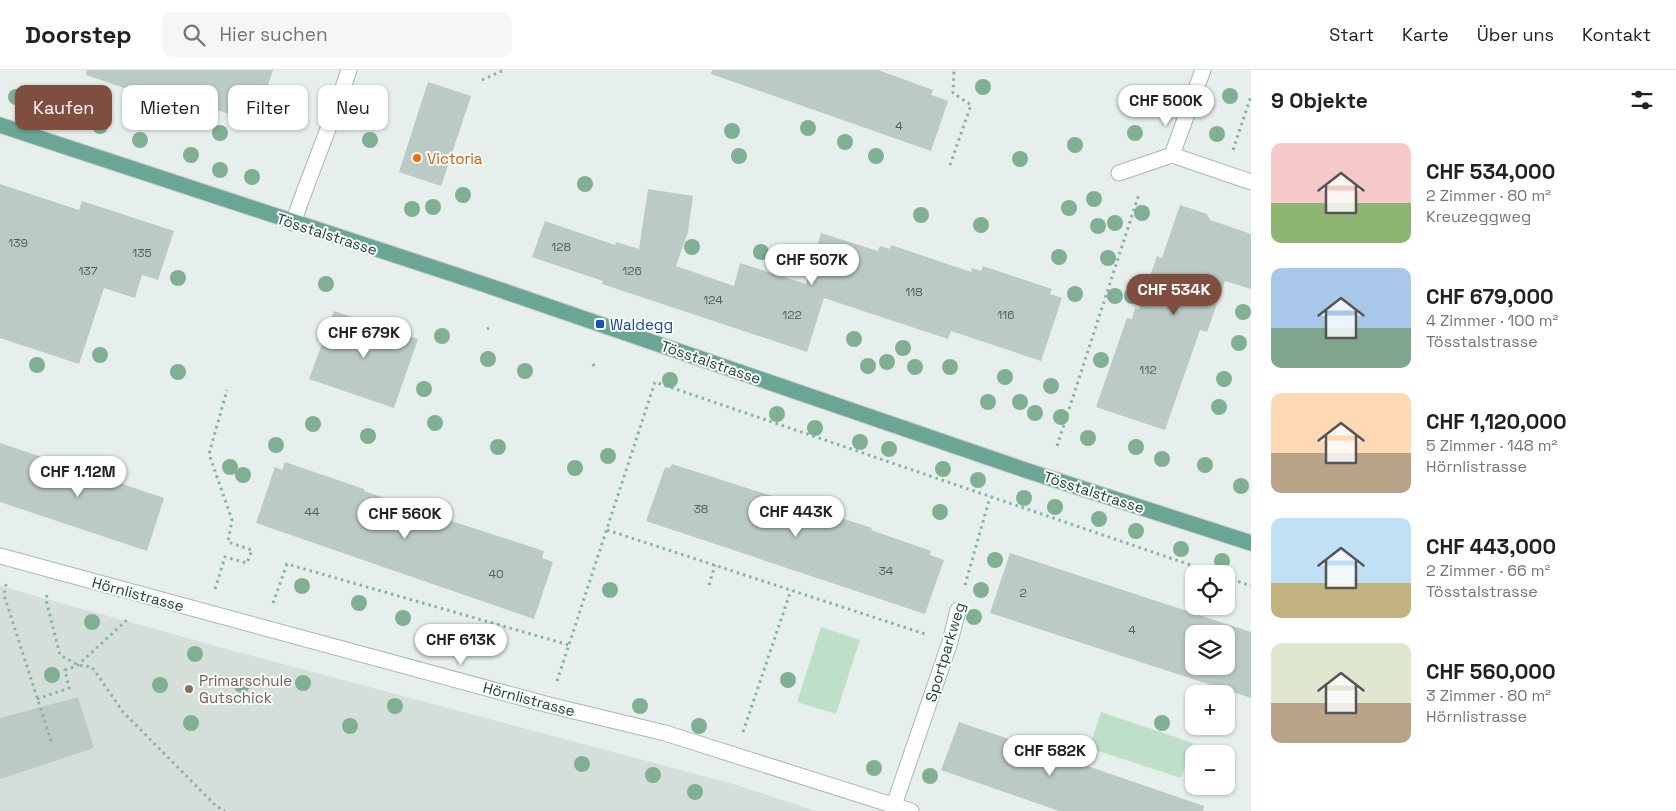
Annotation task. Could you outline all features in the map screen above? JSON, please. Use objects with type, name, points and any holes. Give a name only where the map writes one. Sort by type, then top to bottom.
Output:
[{"type":"main road","name":"Tösstalstrasse","points":[[0,125],[483,284],[1028,471],[1251,543]]},
{"type":"street","points":[[294,223],[315,160],[329,131],[349,70]]},
{"type":"street","points":[[1172,155],[1203,70]]},
{"type":"street","points":[[1119,173],[1172,155],[1251,182]]},
{"type":"street","name":"Hörnlistrasse","points":[[6,557],[549,705],[665,733],[910,811]]},
{"type":"street","name":"Sportparkweg","points":[[894,805],[950,642],[958,610]]},
{"type":"path","points":[[482,80],[504,70]]},
{"type":"path","points":[[950,165],[971,105],[953,93],[954,70]]},
{"type":"path","points":[[1225,174],[1251,96]]},
{"type":"path","points":[[1057,446],[1149,162]]},
{"type":"path","points":[[549,705],[655,382],[1190,565]]},
{"type":"path","points":[[207,613],[226,557],[247,563],[252,550],[228,542],[232,520],[209,454],[227,390]]},
{"type":"path","name":"Sportparkweg","points":[[958,610],[990,497]]},
{"type":"path","points":[[607,530],[950,642]]},
{"type":"path","points":[[6,557],[4,596],[52,744]]},
{"type":"path","points":[[263,628],[287,564],[569,645]]},
{"type":"path","points":[[708,585],[715,565]]},
{"type":"path","points":[[1235,580],[1251,586]]},
{"type":"path","points":[[735,754],[791,590]]},
{"type":"path","points":[[48,592],[46,600],[60,655],[78,665],[92,667],[122,712],[216,806],[225,811]]},
{"type":"path","points":[[37,699],[69,688],[65,670],[78,665],[152,598]]},
{"type":"shaded area","name":"Primarschule Gutschick","points":[[0,586],[234,651],[737,785],[816,811],[0,811]]},
{"type":"green space","points":[[821,627],[860,640],[836,714],[797,702]]},
{"type":"green space","points":[[1101,712],[1193,743],[1192,745],[1185,745],[1185,766],[1181,778],[1089,748]]},
{"type":"building","points":[[87,70],[273,70],[268,85],[228,85],[228,114],[218,110],[218,85],[122,85],[122,87],[86,75]]},
{"type":"building","points":[[712,70],[878,70],[933,90],[931,95],[948,101],[931,151],[711,74]]},
{"type":"building","points":[[428,82],[471,96],[441,186],[399,172]]},
{"type":"building","points":[[0,184],[79,210],[82,201],[174,231],[158,280],[142,275],[135,298],[104,288],[79,364],[0,338]]},
{"type":"building","points":[[648,189],[693,196],[688,232],[676,266],[734,286],[740,263],[806,284],[821,233],[878,251],[880,246],[890,249],[891,245],[971,272],[972,268],[981,271],[983,266],[1052,289],[1050,294],[1062,298],[1041,361],[951,331],[948,339],[824,298],[807,352],[602,284],[603,281],[532,257],[545,221],[615,245],[616,242],[639,249]]},
{"type":"building","points":[[1180,205],[1207,214],[1210,220],[1251,234],[1251,289],[1225,281],[1207,332],[1200,330],[1165,430],[1096,407],[1127,318],[1132,319],[1135,308],[1139,309],[1157,256],[1162,258]]},
{"type":"building","points":[[334,311],[418,339],[394,408],[309,379]]},
{"type":"building","points":[[0,443],[164,498],[147,551],[0,502]]},
{"type":"building","points":[[285,462],[433,515],[544,551],[542,558],[553,562],[534,619],[256,523],[275,467],[282,470]]},
{"type":"building","points":[[672,464],[872,528],[871,530],[931,551],[930,555],[944,560],[925,614],[646,521],[665,467],[670,468]]},
{"type":"building","points":[[1010,553],[1185,610],[1185,615],[1199,615],[1230,625],[1185,625],[1185,675],[1235,675],[1235,627],[1251,632],[1251,698],[1235,693],[1235,685],[1211,685],[990,613]]},
{"type":"building","points":[[78,697],[94,748],[0,779],[0,718]]},
{"type":"building","points":[[959,722],[1204,806],[1203,811],[1059,811],[941,770]]},
{"type":"place","name":"Victoria","points":[[417,158]]},
{"type":"place","name":"Waldegg","points":[[600,324]]},
{"type":"place","name":"Primarschule Gutschick","points":[[189,689]]}]
